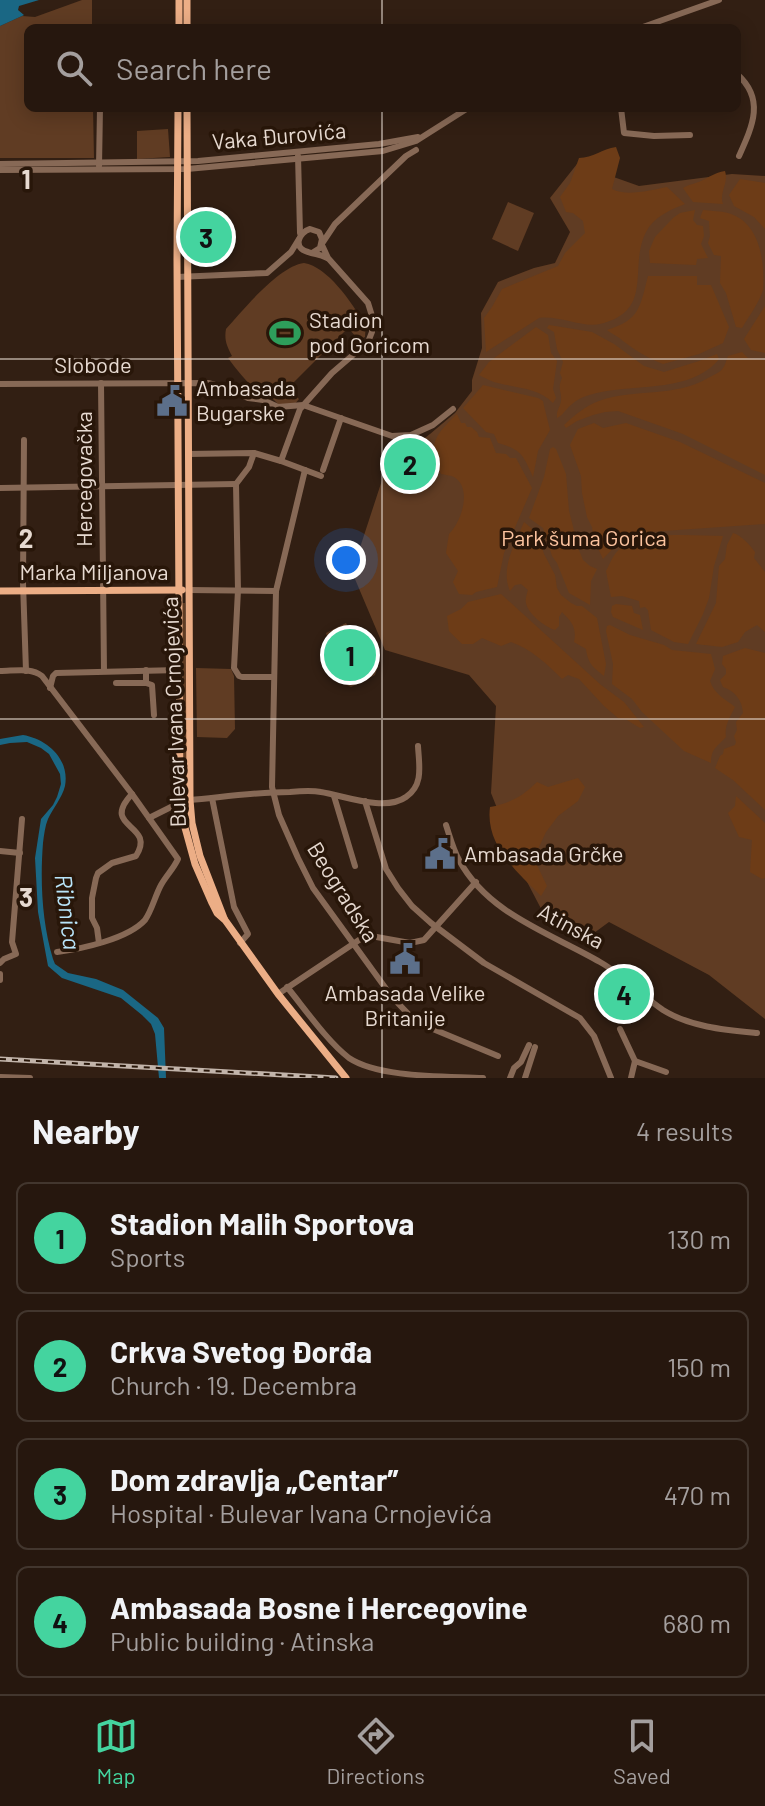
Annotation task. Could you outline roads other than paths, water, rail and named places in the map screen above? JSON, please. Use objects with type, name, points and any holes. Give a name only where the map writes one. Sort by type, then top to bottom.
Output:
[{"type":"main road","points":[[179,0],[179,24]]},
{"type":"main road","points":[[187,0],[187,24]]},
{"type":"main road","name":"Bulevar Ivana Crnojevića","points":[[178,112],[187,277],[190,800],[200,856],[225,920]]},
{"type":"main road","name":"Bulevar Ivana Crnojevića","points":[[187,112],[177,277],[181,802],[195,864],[217,913],[225,920]]},
{"type":"main road","name":"Marka Miljanova","points":[[0,591],[188,590]]},
{"type":"main road","points":[[225,920],[278,994],[346,1078]]},
{"type":"street","points":[[651,24],[719,0]]},
{"type":"street","points":[[739,156],[758,112],[755,92],[741,77]]},
{"type":"street","points":[[99,166],[100,112]]},
{"type":"street","name":"Vaka Đurovića","points":[[20,167],[182,165],[298,155],[421,137],[462,112]]},
{"type":"street","points":[[621,112],[624,133],[690,135]]},
{"type":"street","points":[[299,238],[301,248],[310,253],[318,250],[335,224],[399,162],[416,150]]},
{"type":"street","name":"Vaka Đurovića","points":[[298,155],[299,238]]},
{"type":"street","points":[[0,164],[20,167]]},
{"type":"street","points":[[0,170],[20,167]]},
{"type":"street","points":[[281,461],[303,405],[332,373],[368,342],[372,332],[368,303],[330,260],[322,244],[322,236],[307,225],[299,213]]},
{"type":"street","points":[[177,277],[264,274],[295,248],[306,230],[327,229],[335,224]]},
{"type":"street","points":[[283,260],[299,253],[320,254],[330,260]]},
{"type":"street","name":"Slobode","points":[[0,384],[24,381],[208,383],[278,407],[303,405],[392,436],[411,435],[433,425],[453,409]]},
{"type":"street","name":"Hercegovačka","points":[[101,383],[104,671]]},
{"type":"street","points":[[188,454],[254,453],[322,473],[341,418]]},
{"type":"street","points":[[24,440],[26,671]]},
{"type":"street","points":[[254,453],[249,467],[236,484],[238,590],[234,668],[242,677],[273,677]]},
{"type":"street","name":"Beogradska","points":[[305,470],[276,591],[273,792],[279,815],[313,888],[392,997],[416,1022],[498,1056]]},
{"type":"street","points":[[0,488],[236,484]]},
{"type":"street","points":[[188,590],[276,591]]},
{"type":"street","points":[[146,670],[146,683]]},
{"type":"street","points":[[50,688],[56,673],[179,670]]},
{"type":"street","points":[[0,671],[39,673],[132,794],[178,861],[168,873],[143,921],[121,935],[99,943],[57,952]]},
{"type":"street","points":[[116,683],[152,685],[154,715]]},
{"type":"street","points":[[149,818],[190,800],[273,792],[319,791],[390,804],[411,793],[418,783],[418,746]]},
{"type":"street","points":[[99,943],[92,918],[92,898],[98,873],[112,863],[136,856],[142,844],[141,837],[121,812],[122,804],[132,794]]},
{"type":"street","points":[[334,796],[355,866]]},
{"type":"street","name":"Bulevar Ivana Crnojevića","points":[[212,798],[236,911],[248,934],[240,943]]},
{"type":"street","points":[[365,801],[384,865],[412,906],[484,963],[580,1018],[594,1036],[611,1078]]},
{"type":"street","points":[[0,963],[16,954],[12,942],[22,819]]},
{"type":"street","name":"Atinska","points":[[446,825],[459,860],[502,909],[616,971],[643,996],[680,1019],[757,1033]]},
{"type":"street","points":[[0,851],[20,853]]},
{"type":"street","points":[[278,994],[352,943],[369,936],[417,942],[428,937],[476,882]]},
{"type":"street","points":[[287,987],[340,1050],[362,1066],[381,1072],[483,1078]]},
{"type":"street","points":[[620,1029],[635,1061],[631,1078]]},
{"type":"street","points":[[510,1078],[532,1046],[525,1078]]},
{"type":"street","points":[[635,1061],[666,1072]]},
{"type":"street","points":[[0,1077],[30,1078]]},
{"type":"water","points":[[0,0],[39,0],[19,6],[18,10],[24,15],[0,26]]},
{"type":"water","points":[[23,735],[40,741],[55,752],[66,776],[64,790],[46,825],[42,857],[44,916],[55,964],[68,973],[96,979],[123,990],[158,1018],[164,1028],[166,1078],[159,1078],[155,1034],[142,1015],[121,998],[62,978],[48,966],[38,912],[35,858],[41,819],[57,797],[60,774],[49,754],[41,748],[27,742],[0,745],[0,739]]},
{"type":"railway","points":[[0,1059],[336,1078]]},
{"type":"place","name":"Dom zdravlja „Centar”","points":[[206,237]]},
{"type":"place","name":"Stadion pod Goricom","points":[[285,333]]},
{"type":"place","name":"Ambasada Bugarske","points":[[172,401]]},
{"type":"place","name":"Crkva Svetog Đorđa","points":[[410,464]]},
{"type":"place","name":"Stadion Malih Sportova","points":[[350,655]]},
{"type":"place","name":"Ambasada Grčke","points":[[440,854]]},
{"type":"place","name":"Ambasada Velike Britanije","points":[[405,959]]},
{"type":"place","name":"Ambasada Bosne i Hercegovine","points":[[624,994]]},
{"type":"park label","name":"Park šuma Gorica","points":[[584,538]]},
{"type":"water label","name":"Ribnica","points":[[67,912]]}]
